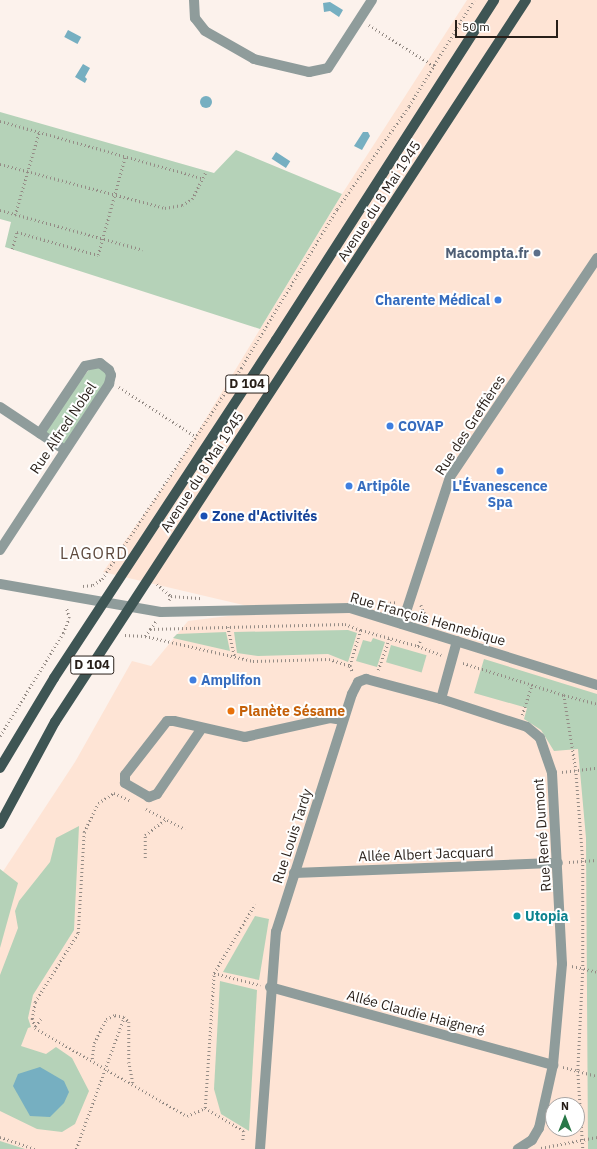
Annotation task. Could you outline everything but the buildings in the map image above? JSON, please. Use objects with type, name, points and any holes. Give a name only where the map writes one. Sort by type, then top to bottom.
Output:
[{"type":"main road","name":"Avenue du 8 Mai 1945","points":[[0,768],[54,678],[207,445],[494,0]]},
{"type":"main road","name":"Avenue du 8 Mai 1945","points":[[0,824],[55,722],[526,0]]},
{"type":"street","points":[[194,0],[194,18],[205,31],[254,59],[309,72],[328,68],[372,0]]},
{"type":"street","name":"Rue des Greffières","points":[[402,624],[450,477],[597,258]]},
{"type":"street","name":"Rue Alfred Nobel","points":[[0,550],[110,381],[109,370],[100,364],[85,366],[40,433]]},
{"type":"street","points":[[0,407],[65,450]]},
{"type":"street","name":"Rue François Hennebique","points":[[0,584],[130,608],[196,613],[350,608],[597,685]]},
{"type":"street","points":[[358,682],[366,679],[375,680],[441,699],[457,641]]},
{"type":"street","name":"Rue Louis Tardy","points":[[260,1149],[270,987],[276,932],[343,720],[358,682]]},
{"type":"street","name":"Rue René Dumont","points":[[441,699],[527,727],[540,738],[552,773],[558,863],[562,964],[553,1065],[539,1128],[532,1140],[518,1149]]},
{"type":"street","points":[[202,728],[157,794],[149,797],[125,783],[125,775],[167,721],[202,728],[245,737],[330,718],[343,720]]},
{"type":"street","name":"Allée Albert Jacquard","points":[[294,873],[558,863]]},
{"type":"street","name":"Allée Claudie Haigneré","points":[[270,987],[553,1065]]},
{"type":"path","points":[[0,736],[63,633],[69,618],[66,609],[70,596],[78,587],[93,585],[102,580],[241,368],[337,209],[409,106],[474,0]]},
{"type":"path","points":[[360,19],[447,74]]},
{"type":"path","points":[[0,121],[202,178]]},
{"type":"path","points":[[16,215],[39,132]]},
{"type":"path","points":[[12,249],[17,232],[98,256],[125,157]]},
{"type":"path","points":[[0,164],[165,208],[182,205],[192,199],[206,171]]},
{"type":"path","points":[[0,210],[143,250]]},
{"type":"path","points":[[110,381],[207,445]]},
{"type":"path","points":[[350,666],[329,659],[253,661],[145,636],[150,629],[345,624],[361,630],[350,666],[358,682]]},
{"type":"path","points":[[228,626],[235,657]]},
{"type":"path","points":[[378,671],[389,639]]},
{"type":"path","points":[[418,646],[452,659]]},
{"type":"path","points":[[519,724],[532,685]]},
{"type":"path","points":[[564,695],[597,704]]},
{"type":"path","points":[[552,773],[597,768]]},
{"type":"path","points":[[134,803],[114,793],[98,803],[84,832],[78,933],[35,1002],[32,1019],[35,1028],[92,1059],[187,1116],[205,1108]]},
{"type":"path","points":[[140,806],[185,829]]},
{"type":"path","points":[[145,858],[145,835],[166,820]]},
{"type":"path","points":[[558,863],[597,860]]},
{"type":"path","points":[[205,1108],[214,973],[255,904]]},
{"type":"path","points":[[562,964],[597,972]]},
{"type":"path","points":[[214,973],[270,987]]},
{"type":"path","points":[[92,1059],[94,1043],[106,1020],[115,1015],[124,1017],[129,1022],[129,1062],[133,1083]]},
{"type":"path","points":[[76,1149],[107,1068],[124,1017]]},
{"type":"path","points":[[35,1028],[41,1019]]},
{"type":"path","points":[[553,1065],[597,1076]]},
{"type":"path","points":[[205,1108],[244,1131],[243,1141]]},
{"type":"path","points":[[0,1137],[35,1149]]},
{"type":"path","points":[[539,1149],[546,1145],[597,1137]]},
{"type":"path","points":[[21,1149],[23,1145]]},
{"type":"shaded area","points":[[467,0],[597,0],[597,1149],[0,1149],[0,876],[75,762],[132,661],[151,666],[188,621],[269,611],[103,572],[171,476],[342,194]]},
{"type":"green space","points":[[0,112],[214,173],[236,150],[342,194],[260,329],[5,247],[11,222],[0,219]]},
{"type":"green space","points":[[94,363],[111,375],[65,450],[40,433]]},
{"type":"green space","points":[[348,630],[357,633],[348,662],[328,654],[258,656],[237,653],[234,632]]},
{"type":"green space","points":[[226,632],[230,651],[173,638],[177,634]]},
{"type":"green space","points":[[373,638],[385,642],[377,667],[356,661],[363,640],[371,642]]},
{"type":"green space","points":[[391,645],[427,655],[422,673],[386,662]]},
{"type":"green space","points":[[484,659],[597,694],[597,1149],[588,1149],[586,838],[578,749],[554,751],[541,730],[524,719],[527,708],[474,693]]},
{"type":"green space","points":[[79,826],[74,930],[33,995],[28,1018],[31,1027],[28,1028],[21,1046],[46,1054],[56,1047],[72,1058],[89,1091],[75,1124],[62,1132],[37,1129],[0,1111],[0,975],[18,928],[15,911],[19,901],[50,862],[56,838]]},
{"type":"green space","points":[[0,869],[18,883],[0,948]]},
{"type":"green space","points":[[255,916],[269,919],[259,980],[223,972]]},
{"type":"green space","points":[[220,981],[257,990],[249,1131],[221,1114],[214,1089]]},
{"type":"green space","points":[[0,1141],[25,1149],[0,1149]]},
{"type":"water","points":[[330,2],[343,10],[339,17],[330,11],[324,12],[323,3]]},
{"type":"water","points":[[68,30],[81,37],[77,44],[64,37]]},
{"type":"water","points":[[83,64],[90,68],[85,77],[87,79],[85,83],[75,77]]},
{"type":"water","points":[[206,96],[210,98],[212,102],[210,106],[206,108],[202,106],[200,102],[202,98]]},
{"type":"water","points":[[363,132],[368,132],[370,136],[362,150],[354,146]]},
{"type":"water","points":[[276,152],[290,161],[286,168],[272,159]]},
{"type":"water","points":[[40,1067],[64,1081],[69,1092],[64,1103],[50,1117],[30,1116],[13,1086],[18,1074]]},
{"type":"place","name":"Macompta.fr","points":[[537,253]]},
{"type":"place","name":"Charente Médical","points":[[498,300]]},
{"type":"place","name":"COVAP","points":[[390,426]]},
{"type":"place","name":"L'Évanescence Spa","points":[[500,471]]},
{"type":"place","name":"Artipôle","points":[[349,486]]},
{"type":"place","name":"Zone d'Activités","points":[[204,516]]},
{"type":"place","name":"Amplifon","points":[[193,680]]},
{"type":"place","name":"Planète Sésame","points":[[231,711]]},
{"type":"place","name":"Utopia","points":[[517,916]]},
{"type":"district","name":"LAGORD","points":[[94,553]]}]
